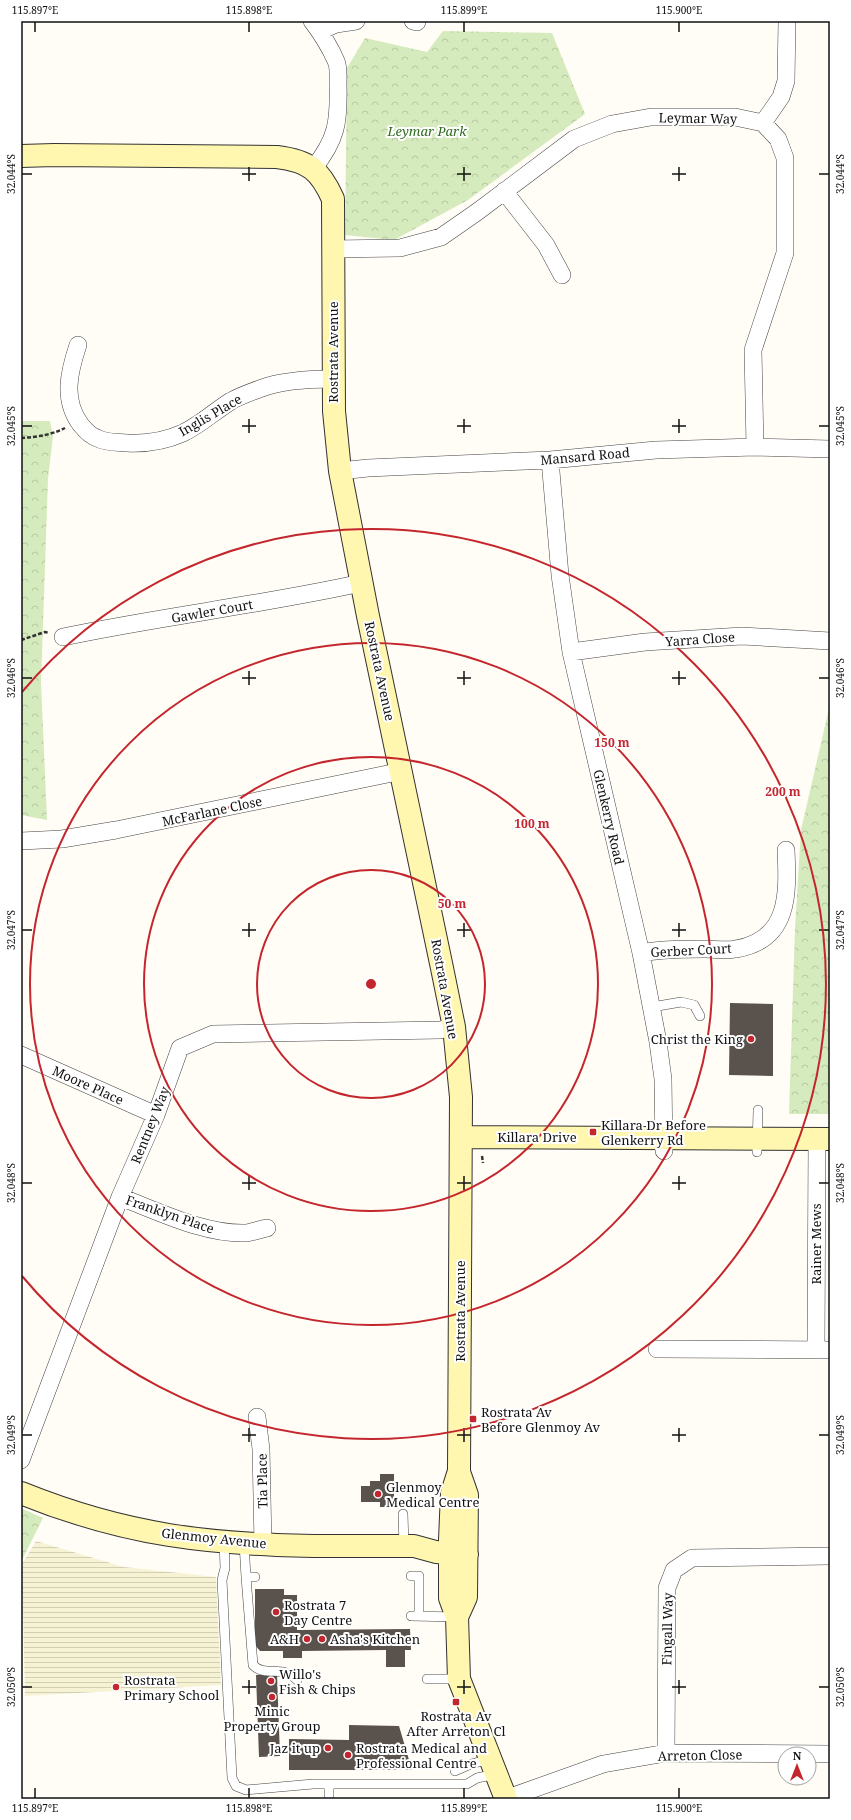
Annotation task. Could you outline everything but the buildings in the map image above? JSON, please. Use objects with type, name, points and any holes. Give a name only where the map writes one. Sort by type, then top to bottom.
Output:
[{"type":"street","points":[[313,169],[323,156],[335,132],[339,115],[337,62],[316,26],[356,21]]},
{"type":"street","points":[[755,447],[753,350],[785,252],[785,158],[778,139],[763,123],[781,97],[786,81],[786,21]]},
{"type":"street","name":"Leymar Way","points":[[333,250],[400,248],[441,237],[477,212],[574,139],[612,124],[651,117],[735,117],[763,123]]},
{"type":"street","name":"Rostrata Avenue","points":[[21,156],[277,157],[295,160],[313,169],[324,179],[333,199],[333,379],[334,411],[340,471],[361,583],[402,771],[454,1027],[461,1097],[459,1471],[452,1494],[458,1547],[450,1598],[457,1617],[459,1679],[506,1799]]},
{"type":"street","points":[[504,191],[546,245],[562,275]]},
{"type":"street","name":"Inglis Place","points":[[78,344],[71,364],[68,385],[70,404],[77,420],[85,430],[97,438],[108,441],[137,443],[161,441],[184,432],[232,400],[263,388],[312,379],[333,379]]},
{"type":"street","name":"Mansard Road","points":[[340,471],[368,468],[550,460],[656,450],[755,447],[830,449]]},
{"type":"street","name":"Glenkerry Road","points":[[550,460],[560,575],[571,652],[641,953],[652,1007],[663,1079],[664,1145]]},
{"type":"street","name":"Gawler Court","points":[[63,637],[98,629],[226,609],[361,583]]},
{"type":"street","name":"Yarra Close","points":[[571,652],[645,642],[742,636],[830,641]]},
{"type":"street","name":"McFarlane Close","points":[[21,841],[62,839],[116,830],[402,771]]},
{"type":"street","name":"Gerber Court","points":[[641,953],[673,949],[735,949],[758,942],[776,928],[784,908],[787,882],[786,850]]},
{"type":"street","name":"Rentney Way","points":[[21,1460],[120,1197],[156,1115],[180,1048],[212,1034],[440,1030],[454,1027]]},
{"type":"street","name":"Moore Place","points":[[21,1055],[156,1115]]},
{"type":"street","name":"Killara Drive","points":[[461,1144],[823,1145]]},
{"type":"street","name":"Rainer Mews","points":[[657,1348],[823,1350],[823,1145]]},
{"type":"street","name":"Franklyn Place","points":[[120,1197],[199,1226],[221,1231],[247,1233],[268,1228]]},
{"type":"street","name":"Tia Place","points":[[244,1543],[262,1449],[257,1417]]},
{"type":"street","name":"Glenmoy Avenue","points":[[21,1493],[66,1509],[119,1524],[169,1535],[244,1543],[458,1547]]},
{"type":"street","name":"Fingall Way","points":[[666,1753],[667,1588],[674,1570],[692,1558],[830,1556]]},
{"type":"street","name":"Arreton Close","points":[[506,1799],[603,1764],[666,1753],[830,1754]]},
{"type":"lane","points":[[652,1007],[681,1002],[694,1005],[700,1016]]},
{"type":"lane","points":[[757,1146],[758,1110]]},
{"type":"lane","points":[[403,1514],[409,1546]]},
{"type":"lane","points":[[244,1543],[250,1577],[253,1665],[262,1671],[281,1671],[291,1674],[297,1680]]},
{"type":"lane","points":[[244,1543],[224,1568],[222,1580],[233,1782],[236,1786],[246,1790],[313,1784],[467,1784],[494,1767]]},
{"type":"lane","points":[[411,1576],[419,1576],[415,1616],[457,1617]]},
{"type":"lane","points":[[428,1679],[459,1679]]},
{"type":"lane","points":[[455,1771],[472,1764],[494,1767]]},
{"type":"lane","points":[[329,1784],[329,1795]]},
{"type":"path","points":[[21,438],[37,437],[54,433],[77,420]]},
{"type":"path","points":[[21,640],[45,632],[63,637]]},
{"type":"shaded area","points":[[36,1541],[124,1567],[216,1577],[221,1685],[25,1696],[22,1564]]},
{"type":"green space","name":"Leymar Park","points":[[443,31],[552,33],[585,114],[468,200],[394,240],[345,235],[347,68],[365,38],[427,52]]},
{"type":"green space","points":[[21,421],[50,421],[53,436],[48,479],[41,683],[47,820],[21,815]]},
{"type":"green space","points":[[830,704],[830,1114],[789,1114],[795,928],[801,830]]},
{"type":"green space","points":[[21,1508],[43,1518],[21,1562]]},
{"type":"place","name":"Christ the King","points":[[751,1039]]},
{"type":"place","name":"Killara Dr Before Glenkerry Rd","points":[[593,1132]]},
{"type":"place","name":"Rostrata Av Before Glenmoy Av","points":[[473,1419]]},
{"type":"place","name":"Glenmoy Medical Centre","points":[[378,1494]]},
{"type":"place","name":"Rostrata 7 Day Centre","points":[[276,1612]]},
{"type":"place","name":"A&H","points":[[307,1639]]},
{"type":"place","name":"Asha's Kitchen","points":[[322,1639]]},
{"type":"place","name":"Willo's Fish & Chips","points":[[271,1681]]},
{"type":"place","name":"Rostrata Primary School","points":[[116,1687]]},
{"type":"place","name":"Minic Property Group","points":[[272,1697]]},
{"type":"place","name":"Rostrata Av After Arreton Cl","points":[[456,1702]]},
{"type":"place","name":"Jaz it up","points":[[328,1748]]},
{"type":"place","name":"Rostrata Medical and Professional Centre","points":[[348,1755]]}]
